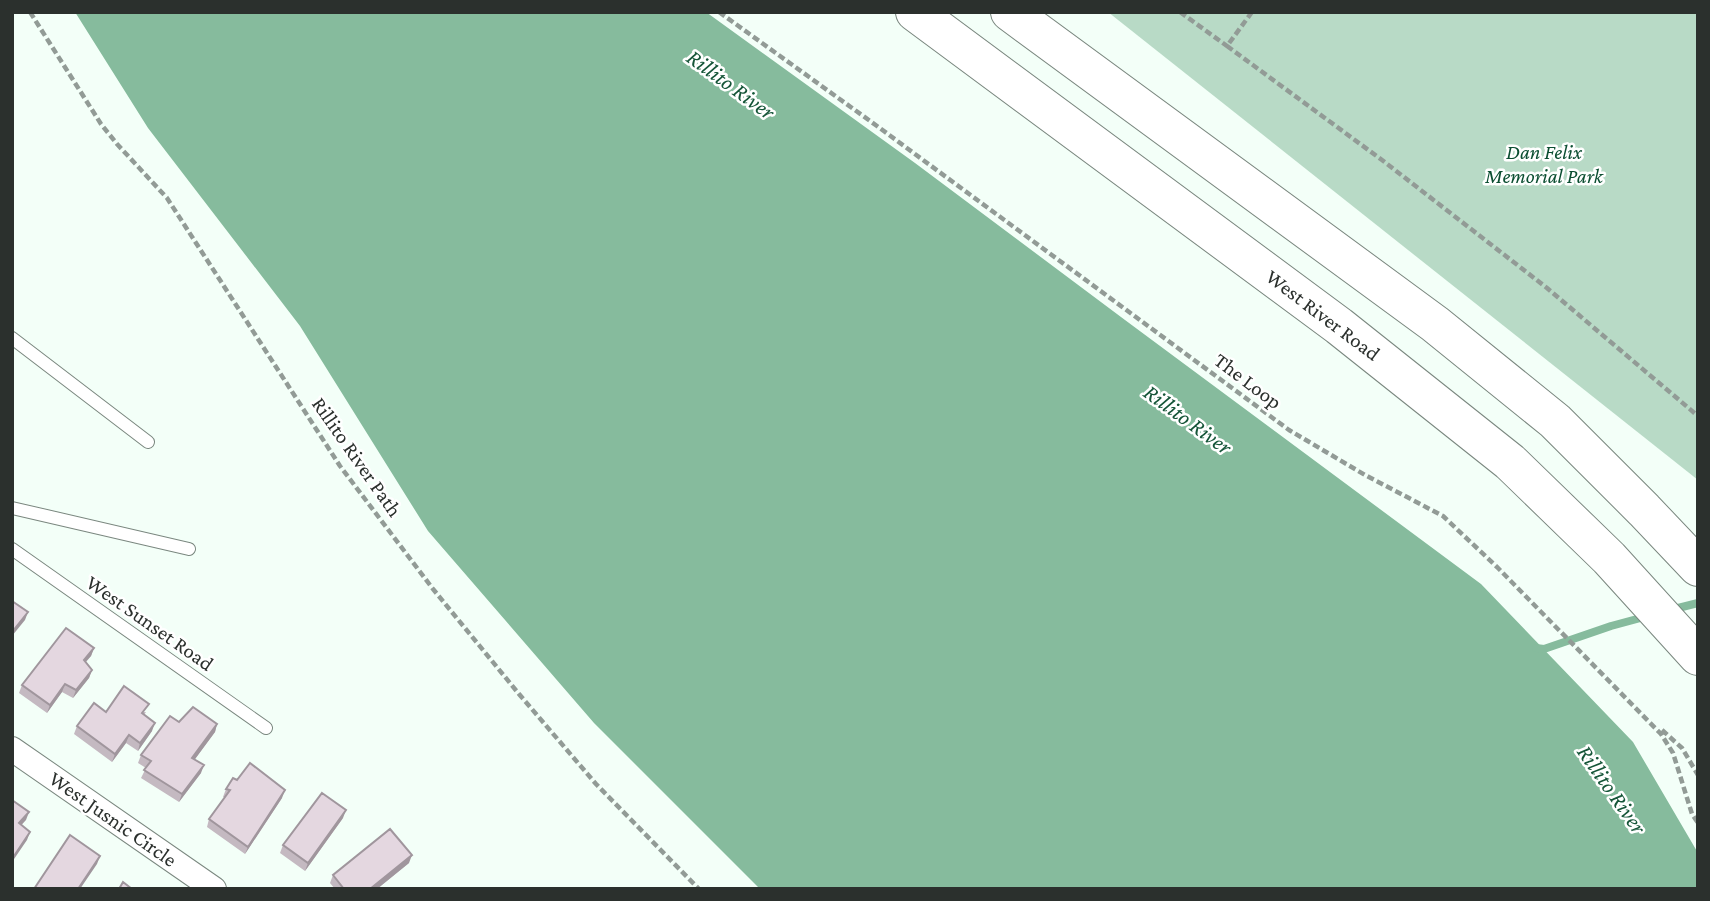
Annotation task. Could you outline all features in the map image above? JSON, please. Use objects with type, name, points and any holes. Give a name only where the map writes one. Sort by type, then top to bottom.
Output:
[{"type":"main road","name":"West River Road","points":[[915,12],[1339,326],[1510,462],[1615,566],[1693,650]]},
{"type":"main road","points":[[1010,12],[1435,324],[1555,421],[1691,560]]},
{"type":"street","name":"West Jusnic Circle","points":[[12,749],[214,889]]},
{"type":"lane","points":[[12,338],[148,442]]},
{"type":"lane","points":[[12,508],[189,549]]},
{"type":"lane","name":"West Sunset Road","points":[[12,549],[266,728]]},
{"type":"path","name":"Rillito River Path","points":[[30,12],[101,124],[167,198],[340,466],[433,589],[596,784],[699,889]]},
{"type":"path","name":"The Loop","points":[[719,12],[1289,430],[1365,475],[1443,516],[1497,567],[1661,734],[1673,753],[1692,814],[1698,823]]},
{"type":"path","points":[[1180,12],[1382,160],[1547,288],[1698,416]]},
{"type":"path","points":[[1227,46],[1252,12]]},
{"type":"path","points":[[1639,711],[1682,748],[1698,775]]},
{"type":"green space","name":"Dan Felix Memorial Park","points":[[1108,12],[1698,12],[1698,480]]},
{"type":"water","name":"Rillito River","points":[[75,12],[706,12],[915,163],[1481,584],[1633,742],[1698,853],[1698,889],[760,889],[594,723],[428,531],[300,326],[148,128]]},
{"type":"building","points":[[12,601],[28,612],[12,632]]},
{"type":"building","points":[[66,628],[94,648],[84,660],[92,670],[76,690],[65,684],[50,705],[22,685]]},
{"type":"building","points":[[124,686],[149,704],[142,713],[155,723],[140,743],[129,735],[115,754],[77,726],[94,703],[106,712]]},
{"type":"building","points":[[193,707],[217,724],[192,758],[204,765],[182,794],[144,770],[151,761],[141,755],[170,716],[179,722]]},
{"type":"building","points":[[250,763],[285,790],[248,847],[209,819],[230,790],[226,789],[233,778],[237,780]]},
{"type":"building","points":[[322,793],[346,810],[308,863],[283,845]]},
{"type":"building","points":[[12,800],[29,812],[19,823],[30,832],[14,856],[12,855]]},
{"type":"building","points":[[390,829],[412,855],[370,889],[344,889],[333,875]]},
{"type":"building","points":[[70,835],[100,856],[78,889],[34,889]]},
{"type":"building","points":[[123,882],[132,889],[119,889]]},
{"type":"waterway","points":[[1670,610],[1698,603]]},
{"type":"waterway","points":[[1536,648],[1544,649],[1648,616]]}]
